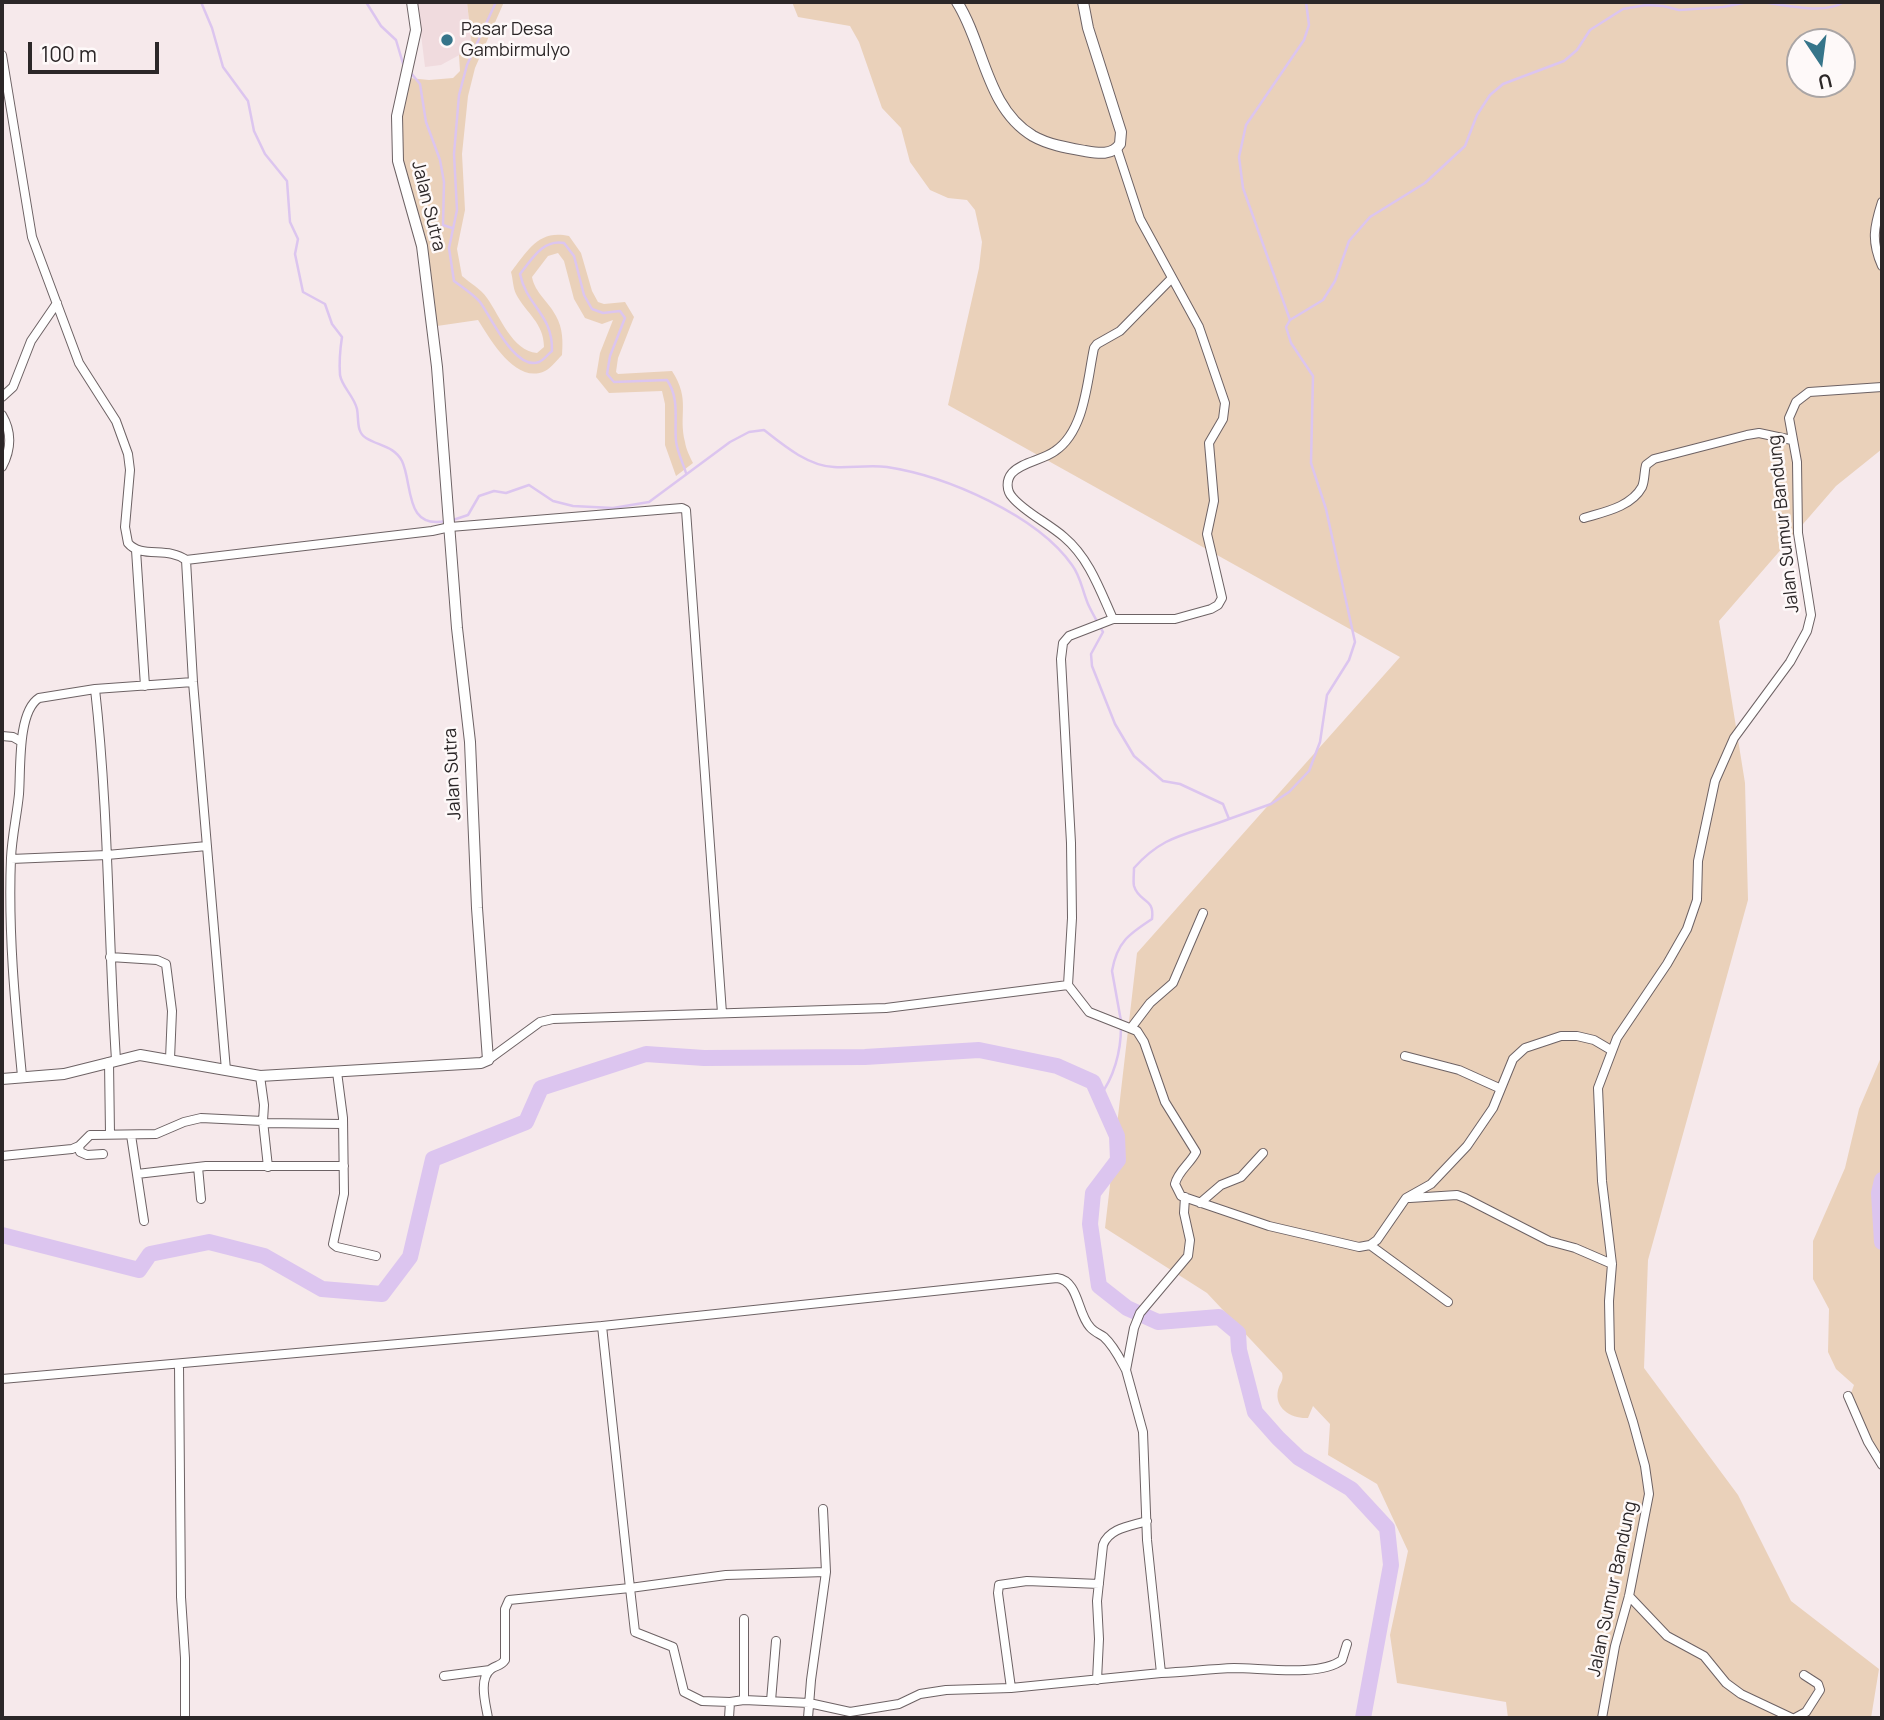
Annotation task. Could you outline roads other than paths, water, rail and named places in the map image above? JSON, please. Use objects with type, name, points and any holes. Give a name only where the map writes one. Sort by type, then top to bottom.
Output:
[{"type":"street","name":"Jalan Sutra","points":[[412,2],[416,30],[397,116],[398,161],[418,228],[438,367],[457,628],[470,742],[477,908],[488,1060]]},
{"type":"street","points":[[957,2],[968,21],[995,91],[1008,113],[1023,128],[1048,142],[1069,148],[1101,153],[1117,149]]},
{"type":"street","points":[[1083,2],[1088,28],[1121,132],[1117,149],[1140,219],[1199,327],[1226,404],[1223,419],[1209,443],[1214,501],[1207,534],[1222,598],[1218,605],[1175,619],[1109,621],[1069,636],[1063,643],[1061,659],[1071,843],[1072,918],[1068,985],[1089,1012],[1129,1026],[1137,1031],[1144,1042],[1165,1102],[1196,1152],[1177,1175],[1176,1190],[1200,1203],[1269,1226],[1359,1247],[1370,1245],[1377,1240],[1406,1198],[1431,1184],[1468,1146],[1493,1108],[1513,1059],[1525,1048],[1561,1036],[1577,1036],[1594,1040],[1611,1050]]},
{"type":"street","points":[[2,55],[29,225],[79,363],[116,421],[128,454],[130,470],[125,527],[128,543],[136,550],[174,553],[186,560],[432,531],[449,522],[682,508],[686,510],[722,1013]]},
{"type":"street","points":[[1882,202],[1874,226],[1875,246],[1882,266]]},
{"type":"street","points":[[1109,621],[1097,581],[1080,555],[1065,537],[1013,498],[1008,482],[1016,470],[1049,455],[1065,443],[1080,413],[1094,348],[1120,331],[1172,278]]},
{"type":"street","points":[[2,397],[13,387],[31,341],[57,303]]},
{"type":"street","name":"Jalan Sumur Bandung","points":[[1602,1718],[1649,1494],[1645,1466],[1610,1350],[1609,1301],[1612,1264],[1602,1181],[1598,1088],[1611,1050],[1687,929],[1697,900],[1698,861],[1715,781],[1734,738],[1790,662],[1807,631],[1811,615],[1798,533],[1797,462],[1789,418],[1796,402],[1809,392],[1882,387]]},
{"type":"street","points":[[2,415],[6,422],[9,442],[2,467]]},
{"type":"street","points":[[1584,518],[1614,509],[1629,500],[1640,490],[1646,465],[1654,459],[1759,433],[1792,440]]},
{"type":"street","points":[[136,550],[145,686]]},
{"type":"street","points":[[186,560],[193,682],[226,1070]]},
{"type":"street","points":[[22,1076],[12,976],[11,859],[19,795],[20,741],[36,699],[95,689],[193,682]]},
{"type":"street","points":[[95,689],[103,763],[107,855],[113,1061],[110,1133]]},
{"type":"street","points":[[2,736],[20,741]]},
{"type":"street","points":[[11,859],[107,855],[207,846]]},
{"type":"street","points":[[1129,1026],[1173,983],[1203,913]]},
{"type":"street","points":[[110,957],[157,960],[166,964],[172,1011],[170,1059]]},
{"type":"street","points":[[2,1079],[64,1074],[140,1055],[260,1076],[481,1063],[540,1022],[553,1019],[886,1008],[1068,985]]},
{"type":"street","points":[[1405,1056],[1459,1070],[1499,1088]]},
{"type":"street","points":[[337,1072],[343,1124],[344,1194],[333,1244],[376,1256]]},
{"type":"street","points":[[260,1076],[268,1167]]},
{"type":"street","points":[[2,1156],[72,1149],[88,1136],[110,1133],[156,1134],[201,1118],[343,1124]]},
{"type":"street","points":[[131,1135],[144,1221]]},
{"type":"street","points":[[79,1146],[80,1152],[87,1155],[103,1154]]},
{"type":"street","points":[[1200,1203],[1221,1185],[1241,1177],[1263,1153]]},
{"type":"street","points":[[137,1174],[198,1167],[344,1166]]},
{"type":"street","points":[[198,1167],[201,1199]]},
{"type":"street","points":[[1406,1198],[1457,1195],[1474,1201],[1549,1241],[1575,1248],[1612,1264]]},
{"type":"street","points":[[1126,1370],[1134,1328],[1140,1313],[1188,1256],[1190,1241],[1184,1213],[1185,1197]]},
{"type":"street","points":[[1370,1245],[1448,1302]]},
{"type":"street","points":[[2,1379],[602,1326],[1064,1279],[1070,1284],[1091,1329],[1111,1345],[1126,1370],[1143,1432],[1147,1540],[1161,1673]]},
{"type":"street","points":[[602,1326],[635,1632],[673,1647],[684,1692],[702,1701],[809,1703],[850,1712],[899,1704],[920,1695],[938,1692],[1234,1668],[1276,1671],[1327,1668],[1342,1660],[1347,1644]]},
{"type":"street","points":[[179,1365],[185,1718]]},
{"type":"street","points":[[1848,1396],[1868,1442],[1882,1465]]},
{"type":"street","points":[[808,1718],[825,1572],[822,1509]]},
{"type":"street","points":[[1097,1680],[1097,1601],[1105,1538],[1117,1530],[1147,1521]]},
{"type":"street","points":[[443,1676],[490,1670],[501,1665],[505,1660],[505,1609],[509,1600],[726,1575],[825,1572]]},
{"type":"street","points":[[1011,1688],[999,1585],[1027,1581],[1099,1584]]},
{"type":"street","points":[[1629,1596],[1667,1636],[1704,1656],[1726,1683],[1741,1694],[1793,1718],[1806,1712],[1820,1689],[1818,1684],[1804,1675]]},
{"type":"street","points":[[744,1619],[744,1700]]},
{"type":"street","points":[[771,1701],[776,1641]]},
{"type":"street","points":[[488,1718],[484,1686],[490,1670]]},
{"type":"street","points":[[729,1718],[730,1702]]},
{"type":"waterway","points":[[201,2],[223,67],[248,101],[254,131],[265,154],[287,181],[290,222],[298,239],[295,254],[303,292],[325,304],[332,324],[342,337],[340,375],[357,409],[361,432],[366,438],[391,449],[399,456],[412,503],[423,519],[433,522],[446,521]]},
{"type":"waterway","points":[[366,2],[381,26],[396,40],[404,67]]},
{"type":"waterway","points":[[496,2],[467,65],[459,95],[454,154],[457,210],[449,248],[454,281],[480,302],[497,330],[521,359],[530,363],[539,362],[552,351],[551,338],[520,274],[544,247],[564,243],[574,256],[584,295],[592,309],[603,313],[620,311],[625,318],[610,356],[607,374],[614,382],[667,380],[671,387],[675,402],[677,445],[686,473]]},
{"type":"waterway","points":[[1229,819],[1271,804],[1289,792],[1309,771],[1320,742],[1327,695],[1349,660],[1355,642],[1326,509],[1311,463],[1313,376],[1291,343],[1286,327],[1290,320],[1243,188],[1239,157],[1246,125],[1304,40],[1309,25],[1306,2]]},
{"type":"waterway","points":[[1290,320],[1323,300],[1335,281],[1349,241],[1370,217],[1425,183],[1465,146],[1477,115],[1490,95],[1503,84],[1564,61],[1577,50],[1590,30],[1623,9],[1646,5],[1679,10],[1748,2]]},
{"type":"waterway","points":[[1761,2],[1815,9],[1844,2]]},
{"type":"waterway","points":[[411,73],[420,84],[426,122],[440,160],[444,182],[443,225],[452,228]]},
{"type":"waterway","points":[[453,520],[468,515],[479,496],[494,491],[506,493],[529,485],[553,501],[573,506],[613,508],[649,502],[730,442],[749,432],[764,430],[796,454],[815,463],[834,467],[887,467],[936,479],[1014,514],[1037,530],[1072,565],[1103,632],[1091,654],[1092,666],[1115,724],[1134,756],[1163,781],[1180,784],[1223,804],[1229,819],[1166,842],[1134,868],[1134,886],[1139,895],[1149,903],[1152,919],[1125,940],[1114,961],[1112,971],[1121,1021]]},
{"type":"waterway","points":[[1099,1097],[1116,1064],[1121,1027]]},
{"type":"waterway","points":[[2,1235],[139,1270],[150,1254],[209,1242],[264,1256],[322,1289],[382,1294],[410,1257],[433,1159],[526,1122],[541,1088],[646,1054],[704,1058],[865,1057],[979,1050],[1057,1066],[1093,1082],[1117,1136],[1118,1160],[1093,1193],[1090,1224],[1099,1286],[1127,1308],[1158,1322],[1219,1317],[1238,1333],[1239,1350],[1255,1412],[1299,1458],[1351,1489],[1387,1528],[1391,1565],[1363,1718]]},
{"type":"waterway","points":[[1882,1180],[1879,1193],[1882,1242]]},
{"type":"place","name":"Pasar Desa Gambirmulyo","points":[[447,40]]}]
